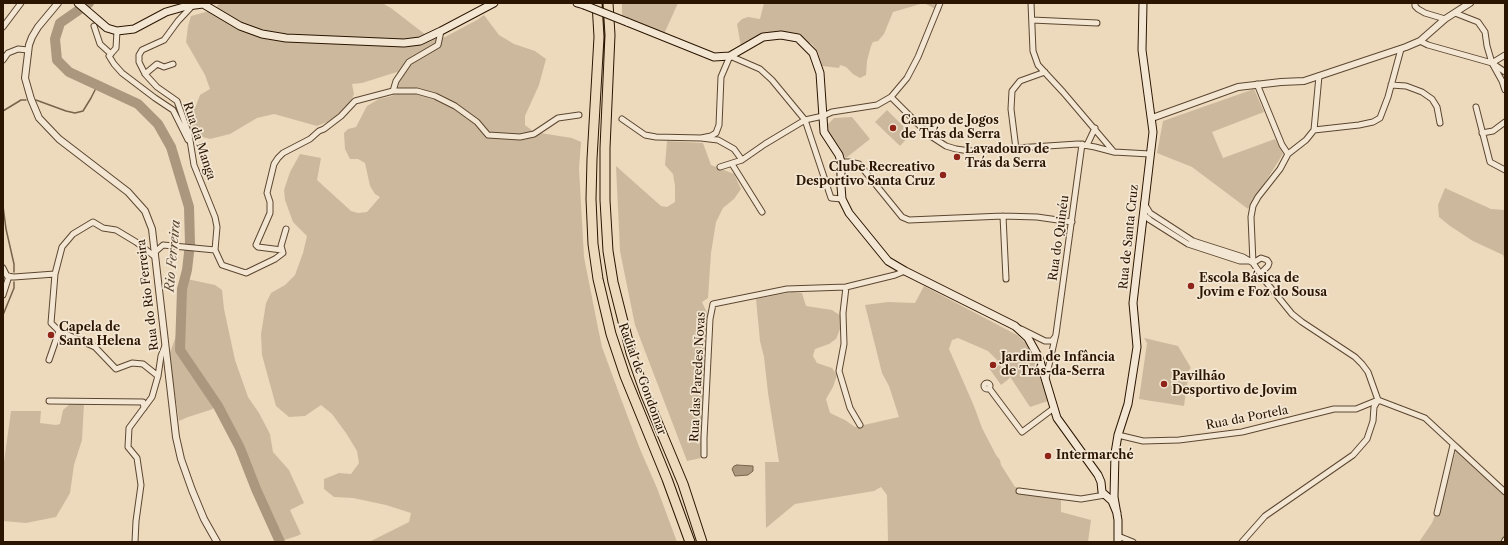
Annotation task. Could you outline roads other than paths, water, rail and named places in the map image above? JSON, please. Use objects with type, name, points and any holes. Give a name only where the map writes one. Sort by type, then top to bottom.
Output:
[{"type":"highway","name":"Radial de Gondomar","points":[[597,3],[599,37],[591,199],[593,244],[598,279],[611,334],[625,376],[667,479],[690,542]]},
{"type":"highway","name":"Radial de Gondomar","points":[[608,3],[610,35],[605,148],[605,200],[608,251],[613,282],[631,353],[645,393],[683,484],[702,542]]},
{"type":"main road","points":[[78,3],[107,28],[117,31],[134,29],[166,12],[203,4],[240,26],[262,34],[286,38],[404,43],[420,41],[494,3]]},
{"type":"main road","name":"Rua de Santa Cruz","points":[[1118,539],[1115,490],[1115,453],[1118,435],[1128,404],[1137,347],[1133,303],[1140,232],[1153,132],[1152,118],[1145,85],[1142,50],[1143,3]]},
{"type":"main road","points":[[581,4],[714,57],[730,56],[763,37],[781,35],[798,38],[813,52],[820,73],[824,132],[839,155],[841,162],[842,199],[849,214],[888,261],[1015,326],[1023,332],[1030,341],[1039,358],[1054,408],[1062,426],[1098,476],[1101,482],[1102,492],[1112,501],[1117,513]]},
{"type":"main road","points":[[1101,488],[1112,479],[1115,472]]},
{"type":"main road","points":[[1098,476],[1112,483],[1115,490],[1112,495],[1105,495]]},
{"type":"street","points":[[3,27],[21,3]]},
{"type":"street","name":"Rua do Rio Ferreira","points":[[58,3],[32,37],[28,50],[25,78],[31,99],[39,118],[59,139],[128,192],[145,211],[152,229],[176,437],[181,459],[192,490],[204,519],[217,542]]},
{"type":"street","points":[[720,167],[742,160],[805,120],[823,116],[832,112],[877,105],[891,97],[904,83],[911,71],[940,3]]},
{"type":"street","points":[[1031,3],[1033,51],[1038,65],[1095,128],[1114,152]]},
{"type":"street","points":[[1415,3],[1418,10],[1445,19]]},
{"type":"street","points":[[1152,118],[1238,87],[1281,82],[1304,82],[1400,49],[1420,41],[1445,19],[1470,3]]},
{"type":"street","name":"Rua da Manga","points":[[193,5],[178,21],[164,40],[142,50],[139,55],[139,62],[145,74],[157,87],[177,101],[189,134],[189,142],[194,165],[215,217],[217,227],[215,250]]},
{"type":"street","points":[[1455,12],[1478,22],[1485,32],[1492,63],[1505,90]]},
{"type":"street","points":[[1032,20],[1097,23]]},
{"type":"street","points":[[94,26],[100,44],[111,54],[110,56],[114,64],[122,73],[173,110],[189,142]]},
{"type":"street","points":[[111,54],[116,48],[117,31]]},
{"type":"street","points":[[393,90],[396,81],[409,62],[438,44],[441,31]]},
{"type":"street","points":[[1420,41],[1428,45],[1492,63],[1505,72]]},
{"type":"street","points":[[3,60],[8,53],[18,49],[28,50]]},
{"type":"street","points":[[1314,130],[1360,125],[1373,122],[1380,118],[1391,85],[1400,49]]},
{"type":"street","points":[[701,138],[711,136],[716,133],[719,125],[722,77],[730,56],[760,69],[772,80],[805,120],[831,198],[842,199]]},
{"type":"street","points":[[1492,63],[1505,56]]},
{"type":"street","points":[[145,74],[156,64],[164,67],[173,64]]},
{"type":"street","points":[[1016,148],[1011,109],[1012,91],[1020,81],[1044,72]]},
{"type":"street","points":[[1251,262],[1251,217],[1253,206],[1258,197],[1280,169],[1288,154],[1306,140],[1314,130],[1320,76]]},
{"type":"street","points":[[1257,84],[1282,145],[1288,154]]},
{"type":"street","points":[[1391,85],[1406,86],[1422,92],[1432,99],[1437,107],[1440,123]]},
{"type":"street","points":[[282,250],[258,247],[256,245],[270,213],[270,202],[267,193],[274,164],[283,153],[310,139],[341,116],[355,101],[393,90],[417,91],[435,96],[456,106],[476,122],[488,135],[520,137],[534,134],[558,118],[579,115]]},
{"type":"street","points":[[891,97],[929,135],[946,146],[970,151],[1084,145],[1114,152],[1150,154]]},
{"type":"street","points":[[1476,107],[1490,162],[1505,170]]},
{"type":"street","points":[[622,119],[645,135],[656,137],[718,140],[734,149],[742,160]]},
{"type":"street","points":[[1482,133],[1493,131],[1505,122]]},
{"type":"street","name":"Rua do Quinéu","points":[[1046,382],[1047,371],[1056,334],[1084,145],[1095,128]]},
{"type":"street","points":[[841,162],[860,164],[902,217],[909,220],[1003,216],[1038,217],[1072,222]]},
{"type":"street","points":[[732,164],[762,212]]},
{"type":"street","points":[[1144,202],[1150,213],[1193,241],[1240,255],[1251,262],[1276,294],[1302,322],[1355,357],[1362,364],[1368,372],[1378,400],[1424,418],[1505,492]]},
{"type":"street","points":[[1143,216],[1151,214],[1155,216]]},
{"type":"street","points":[[1003,216],[1006,279]]},
{"type":"street","points":[[1143,216],[1195,247],[1240,261],[1251,262],[1261,258],[1267,260],[1269,263],[1268,266],[1261,273]]},
{"type":"street","points":[[158,376],[143,364],[132,363],[116,369],[95,347],[59,331],[51,323],[55,274],[62,247],[73,234],[93,222],[103,228],[116,230],[154,255],[163,245],[215,250],[222,265],[246,273],[284,253],[281,246],[286,229]]},
{"type":"street","points":[[1140,232],[1146,224],[1156,224]]},
{"type":"street","points":[[3,268],[7,276],[14,277],[55,274]]},
{"type":"street","name":"Rua das Paredes Novas","points":[[704,456],[712,304],[786,289],[846,287],[895,275],[905,271]]},
{"type":"street","points":[[3,295],[9,276]]},
{"type":"street","points":[[846,287],[843,313],[844,344],[838,371],[850,408],[860,425]]},
{"type":"street","points":[[1015,326],[1039,338],[1049,341],[1054,339],[1056,334]]},
{"type":"street","points":[[49,360],[59,331]]},
{"type":"street","points":[[1030,341],[1032,338],[1039,338]]},
{"type":"street","points":[[135,542],[136,521],[141,485],[137,458],[128,447],[129,428],[152,397],[158,376],[161,356],[165,346]]},
{"type":"street","points":[[989,388],[1022,432],[1054,408]]},
{"type":"street","points":[[1242,542],[1265,516],[1353,455],[1367,439],[1373,421],[1374,407],[1378,400]]},
{"type":"street","name":"Rua da Portela","points":[[1118,435],[1143,441],[1172,440],[1242,432],[1334,409],[1356,409],[1378,400]]},
{"type":"street","points":[[49,401],[143,402],[144,408]]},
{"type":"street","points":[[1436,513],[1453,445]]},
{"type":"street","points":[[1094,497],[1101,488]]},
{"type":"street","points":[[1019,491],[1082,499],[1105,495]]},
{"type":"street","points":[[1118,539],[1133,542]]},
{"type":"waterway","name":"Rio Ferreira","points":[[89,3],[60,23],[55,39],[57,60],[69,72],[138,104],[158,124],[171,147],[189,207],[190,244],[187,270],[182,289],[180,350],[218,406],[240,448],[256,489],[280,542]]},
{"type":"waterway","points":[[36,100],[75,113],[83,111],[97,86]]},
{"type":"waterway","points":[[3,111],[21,100],[26,100]]},
{"type":"waterway","points":[[3,206],[6,229],[14,264],[14,272]]},
{"type":"waterway","points":[[3,315],[14,288],[14,282]]},
{"type":"place","name":"Campo de Jogos de Trás da Serra","points":[[893,128]]},
{"type":"place","name":"Lavadouro de Trás da Serra","points":[[957,157]]},
{"type":"place","name":"Clube Recreativo Desportivo Santa Cruz","points":[[943,175]]},
{"type":"place","name":"Escola Básica de Jovim e Foz do Sousa","points":[[1191,286]]},
{"type":"place","name":"Capela de Santa Helena","points":[[51,335]]},
{"type":"place","name":"Jardim de Infância de Trás-da-Serra","points":[[993,365]]},
{"type":"place","name":"Pavilhão Desportivo de Jovim","points":[[1164,384]]},
{"type":"place","name":"Intermarché","points":[[1048,456]]}]
